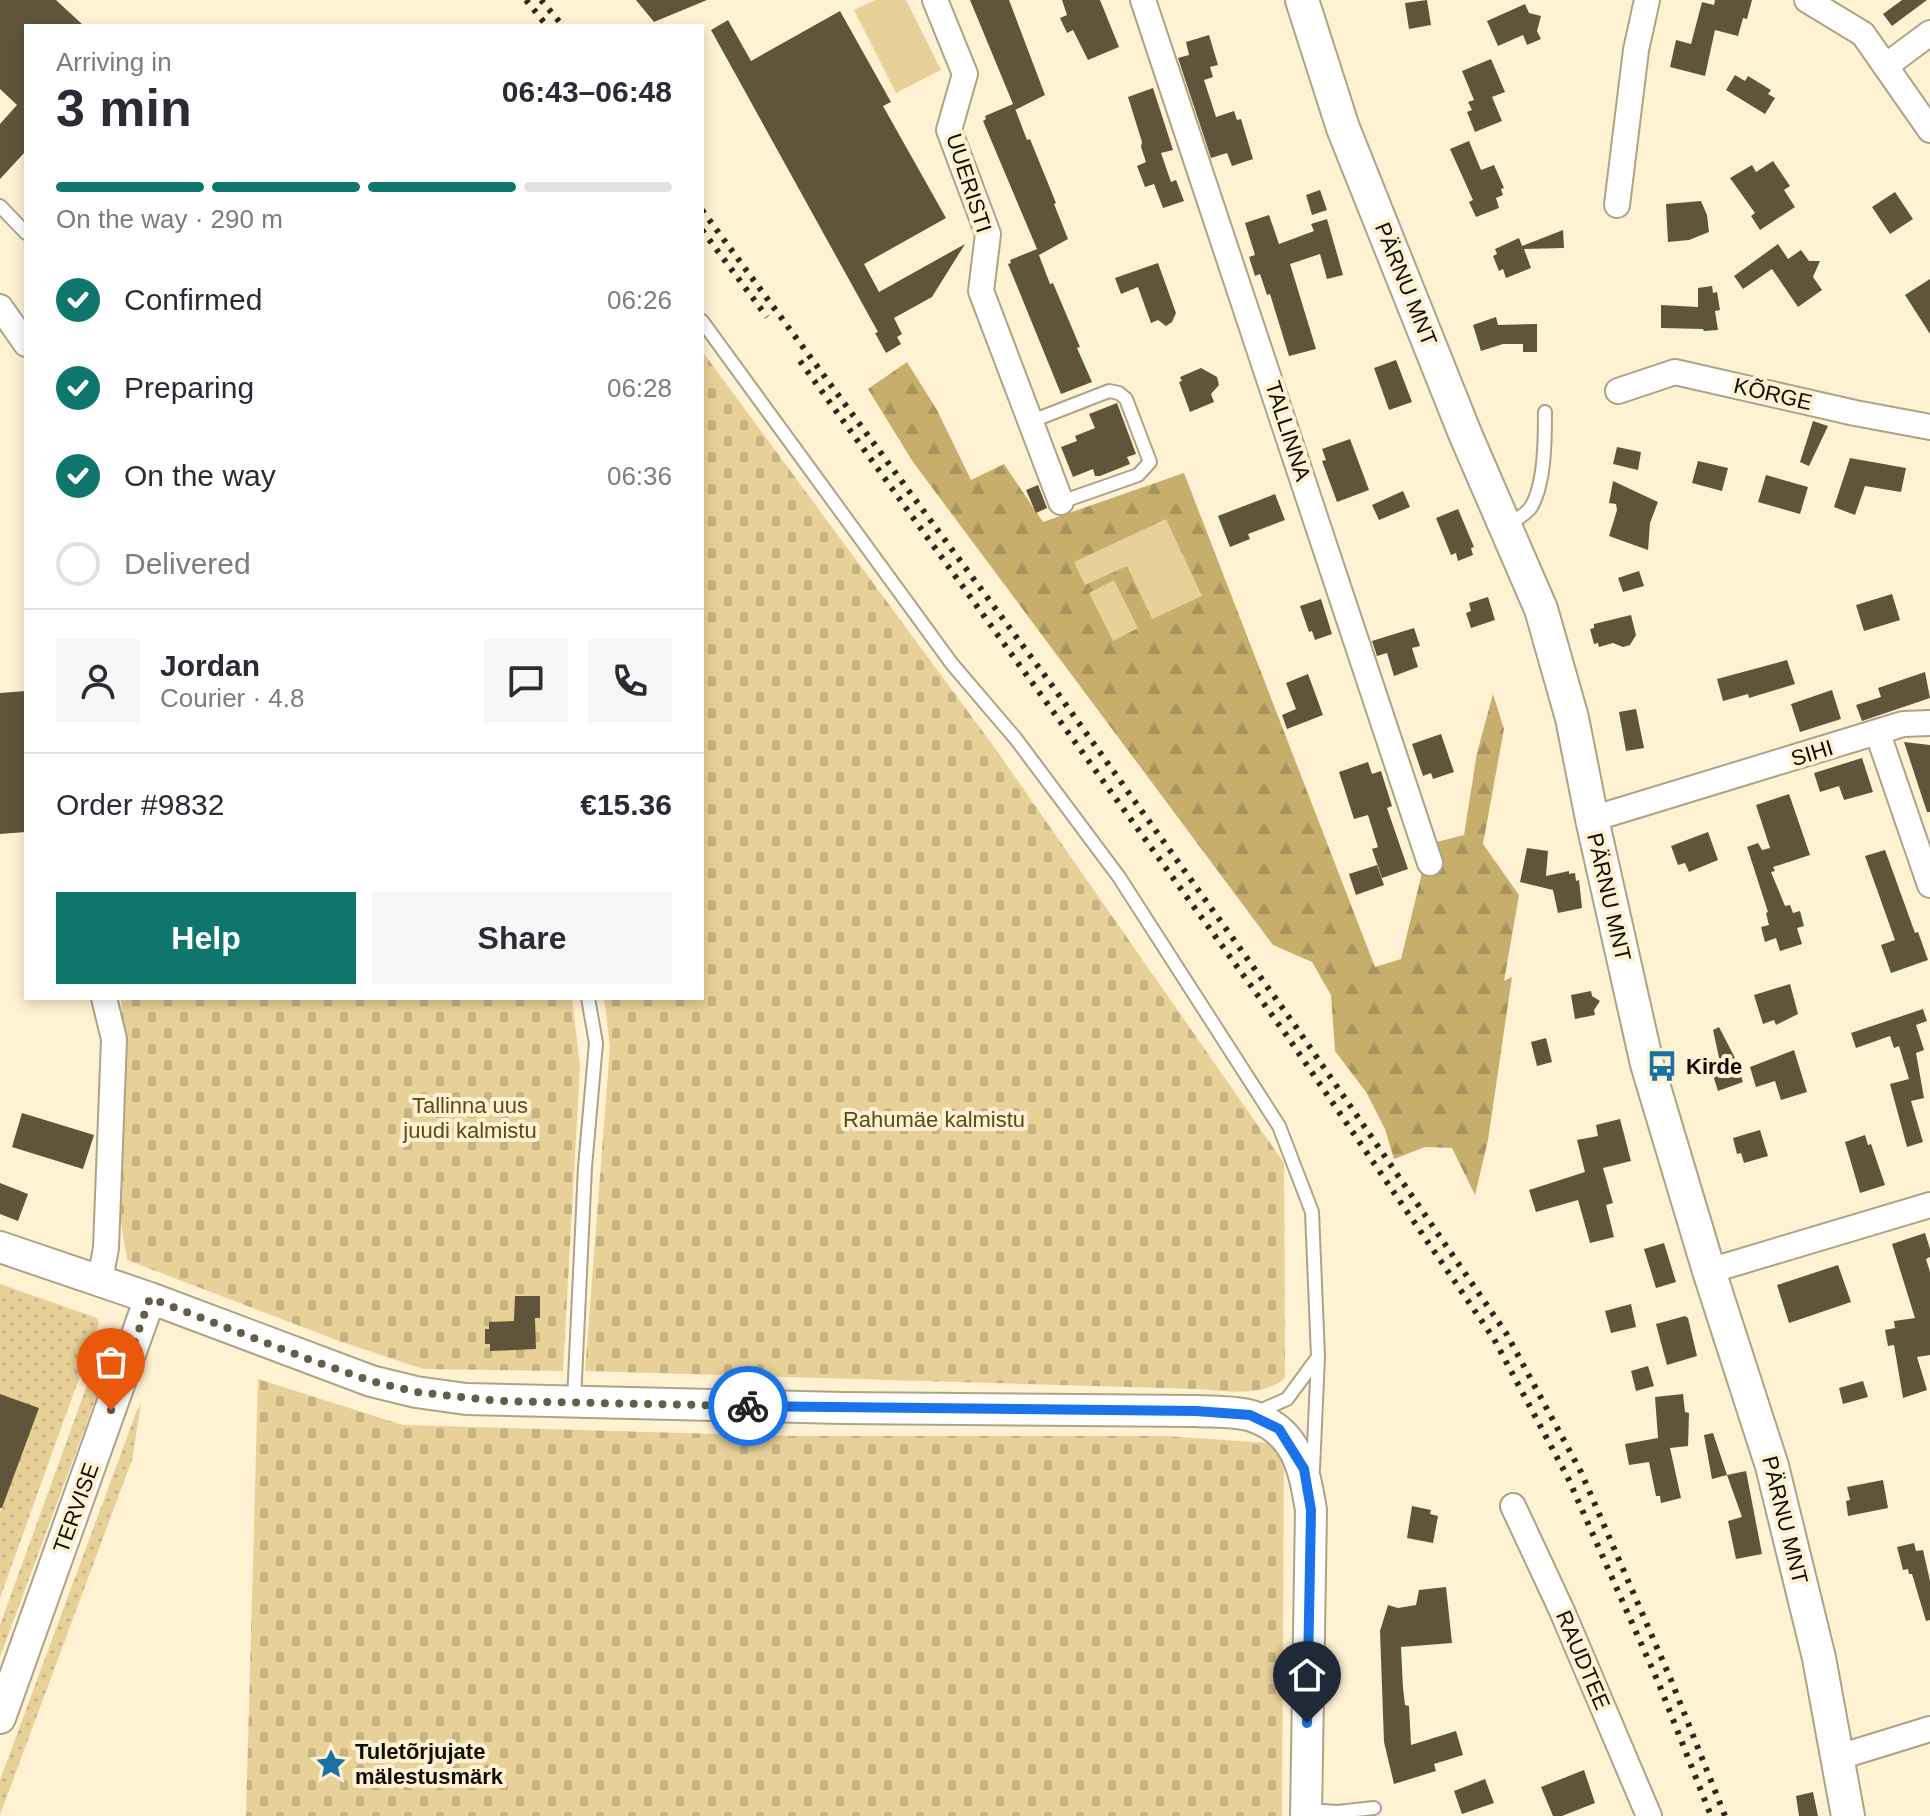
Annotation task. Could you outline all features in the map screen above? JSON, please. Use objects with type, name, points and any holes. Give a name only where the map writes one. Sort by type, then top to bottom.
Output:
[{"type":"main road","name":"PÄRNU MNT","points":[[1302,0],[1343,128],[1466,436],[1541,609],[1572,718],[1647,1064],[1772,1466],[1819,1658],[1848,1816]]},
{"type":"street","name":"UUERISTI","points":[[935,0],[965,74],[949,130],[988,234],[981,291],[1061,502]]},
{"type":"street","name":"TALLINNA","points":[[1143,0],[1430,863]]},
{"type":"street","points":[[1617,205],[1636,50],[1647,0]]},
{"type":"street","points":[[1807,0],[1863,34],[1930,130]]},
{"type":"street","points":[[1887,65],[1930,33]]},
{"type":"street","points":[[0,307],[24,341]]},
{"type":"street","name":"KÕRGE","points":[[1618,391],[1675,372],[1930,427]]},
{"type":"street","name":"SIHI","points":[[1592,819],[1903,724],[1930,723]]},
{"type":"street","points":[[1878,734],[1930,885]]},
{"type":"street","points":[[100,1280],[106,1248],[114,1039],[104,1000]]},
{"type":"street","points":[[1709,1271],[1930,1205]]},
{"type":"street","points":[[0,1247],[150,1298],[371,1381],[416,1392],[466,1399],[865,1409],[1196,1411],[1250,1415],[1279,1429],[1294,1449],[1304,1469],[1311,1510],[1306,1813]]},
{"type":"street","name":"TERVISE","points":[[0,1718],[150,1298]]},
{"type":"street","name":"RAUDTEE","points":[[1513,1506],[1562,1611],[1649,1816]]},
{"type":"street","points":[[1839,1757],[1930,1729]]},
{"type":"lane","points":[[0,206],[24,231]]},
{"type":"lane","points":[[704,324],[952,664],[1016,739],[1119,877],[1279,1126],[1312,1212],[1318,1357],[1311,1510]]},
{"type":"lane","points":[[1032,421],[1109,391],[1119,393],[1126,399],[1150,462],[1138,475],[1061,502]]},
{"type":"lane","points":[[1505,526],[1530,509],[1537,491],[1544,450],[1545,412]]},
{"type":"lane","points":[[574,1403],[585,1167],[596,1043],[588,1000]]},
{"type":"lane","points":[[1250,1415],[1287,1399],[1318,1357]]},
{"type":"lane","points":[[865,1409],[898,1422],[959,1423]]},
{"type":"lane","points":[[998,1424],[1043,1410]]},
{"type":"lane","points":[[1306,1813],[1374,1808]]},
{"type":"green space","points":[[875,0],[906,0],[941,70],[896,93],[854,10]]},
{"type":"green space","name":"Rahumäe kalmistu","points":[[704,354],[997,751],[1284,1163],[1285,1378],[1255,1391],[1232,1392],[585,1371],[610,1046],[604,1000],[704,1000]]},
{"type":"green space","points":[[907,362],[937,410],[971,480],[1004,464],[1043,522],[1184,473],[1375,967],[1401,959],[1429,844],[1464,835],[1477,753],[1493,694],[1504,729],[1483,844],[1519,895],[1504,981],[1512,977],[1488,1140],[1475,1195],[1452,1148],[1425,1147],[1394,1159],[1385,1129],[1366,1092],[1335,1051],[1331,995],[1312,962],[1273,945],[913,462],[868,389]]},
{"type":"green space","points":[[1166,519],[1202,596],[1152,619],[1127,566],[1085,585],[1074,562]]},
{"type":"green space","points":[[1114,580],[1138,628],[1113,641],[1089,593]]},
{"type":"green space","name":"Tallinna uus juudi kalmistu","points":[[121,1000],[572,1000],[580,1066],[563,1371],[423,1369],[339,1341],[127,1260],[119,1209]]},
{"type":"green space","points":[[0,1284],[97,1318],[99,1323],[0,1598],[0,1513],[38,1408],[0,1394]]},
{"type":"green space","points":[[104,1346],[114,1349],[0,1657],[0,1625],[91,1374]]},
{"type":"green space","points":[[258,1379],[403,1425],[795,1436],[1165,1436],[1269,1443],[1278,1448],[1284,1458],[1282,1816],[246,1816]]},
{"type":"green space","points":[[141,1404],[132,1460],[0,1815],[0,1780]]},
{"type":"building","points":[[0,0],[56,0],[82,24],[24,24],[24,153],[0,179],[0,124],[17,105],[0,89]]},
{"type":"building","points":[[636,0],[707,0],[654,22]]},
{"type":"building","points":[[970,0],[1009,0],[1045,95],[1015,110],[1027,140],[1030,139],[1068,239],[1039,255],[1037,250],[1050,284],[1053,283],[1080,347],[1077,348],[1092,382],[1061,394],[1008,264],[1010,260],[1037,249],[983,121],[985,116],[1013,104]]},
{"type":"building","points":[[1062,0],[1100,0],[1119,47],[1088,60],[1073,30],[1067,33],[1060,18],[1067,15]]},
{"type":"building","points":[[1427,0],[1431,25],[1409,29],[1405,3]]},
{"type":"building","points":[[1715,0],[1752,0],[1738,36],[1715,30],[1705,76],[1670,67],[1676,40],[1691,44],[1702,2],[1714,5]]},
{"type":"building","points":[[1902,0],[1927,0],[1892,26],[1883,14]]},
{"type":"building","points":[[1525,4],[1529,13],[1541,16],[1537,31],[1541,39],[1527,45],[1523,35],[1498,46],[1487,21]]},
{"type":"building","points":[[840,11],[891,102],[883,106],[946,218],[864,264],[879,292],[965,244],[932,297],[894,318],[902,334],[897,337],[901,344],[886,353],[875,333],[878,332],[711,30],[728,20],[751,61]]},
{"type":"building","points":[[1209,35],[1218,65],[1210,67],[1213,77],[1204,80],[1216,117],[1234,111],[1237,120],[1241,119],[1253,159],[1232,166],[1227,153],[1211,158],[1178,58],[1189,55],[1186,42]]},
{"type":"building","points":[[1491,59],[1505,92],[1492,97],[1502,121],[1475,132],[1467,112],[1472,110],[1468,102],[1474,100],[1462,71]]},
{"type":"building","points":[[1735,75],[1745,81],[1748,76],[1771,90],[1768,94],[1775,98],[1765,114],[1726,90]]},
{"type":"building","points":[[1153,88],[1173,150],[1161,153],[1171,182],[1176,180],[1184,201],[1163,208],[1154,184],[1145,187],[1137,166],[1146,162],[1128,97]]},
{"type":"building","points":[[1469,141],[1481,170],[1494,165],[1504,188],[1501,189],[1503,195],[1496,198],[1499,208],[1476,217],[1469,202],[1473,200],[1450,149]]},
{"type":"building","points":[[1773,161],[1790,186],[1784,190],[1795,207],[1760,230],[1751,216],[1755,213],[1730,178],[1752,165],[1756,172]]},
{"type":"building","points":[[1320,190],[1327,210],[1312,215],[1306,195]]},
{"type":"building","points":[[1895,192],[1913,219],[1890,234],[1872,207]]},
{"type":"building","points":[[1701,201],[1709,232],[1689,240],[1668,242],[1666,204]]},
{"type":"building","points":[[1269,215],[1279,244],[1314,231],[1311,224],[1327,219],[1343,275],[1327,279],[1320,254],[1290,264],[1316,349],[1289,356],[1270,294],[1267,295],[1260,274],[1255,276],[1249,257],[1255,255],[1245,223]]},
{"type":"building","points":[[1563,230],[1564,248],[1524,249],[1531,268],[1506,278],[1503,269],[1499,271],[1493,256],[1497,254],[1495,249],[1519,238],[1522,246]]},
{"type":"building","points":[[1778,244],[1788,259],[1801,250],[1809,261],[1820,261],[1813,277],[1822,290],[1798,307],[1772,269],[1743,289],[1734,276]]},
{"type":"building","points":[[1158,263],[1176,313],[1166,326],[1158,320],[1151,323],[1138,287],[1121,294],[1115,278]]},
{"type":"building","points":[[1930,279],[1930,334],[1905,295]]},
{"type":"building","points":[[1712,286],[1713,293],[1717,292],[1720,310],[1715,311],[1718,330],[1661,328],[1661,305],[1698,307],[1698,288]]},
{"type":"building","points":[[1496,317],[1498,325],[1537,324],[1537,352],[1523,352],[1523,344],[1503,344],[1481,351],[1473,325]]},
{"type":"building","points":[[1396,360],[1412,402],[1389,410],[1374,368]]},
{"type":"building","points":[[1201,368],[1217,377],[1219,385],[1211,394],[1214,402],[1190,412],[1180,377]]},
{"type":"building","points":[[1117,403],[1136,454],[1127,457],[1130,464],[1100,476],[1095,476],[1093,469],[1073,477],[1061,447],[1077,441],[1075,436],[1095,428],[1089,414]]},
{"type":"building","points":[[1813,421],[1828,426],[1809,466],[1800,462]]},
{"type":"building","points":[[1350,439],[1369,490],[1337,502],[1322,461],[1326,460],[1322,449]]},
{"type":"building","points":[[1617,447],[1641,452],[1638,470],[1613,464]]},
{"type":"building","points":[[1850,458],[1906,468],[1901,492],[1865,486],[1855,515],[1834,507]]},
{"type":"building","points":[[1698,461],[1728,468],[1722,491],[1692,483]]},
{"type":"building","points":[[1766,475],[1808,487],[1800,514],[1758,502]]},
{"type":"building","points":[[1613,481],[1658,502],[1650,523],[1648,550],[1609,536],[1617,510],[1616,504],[1609,503]]},
{"type":"building","points":[[1038,485],[1047,508],[1036,513],[1026,490]]},
{"type":"building","points":[[1403,491],[1410,507],[1379,520],[1372,505]]},
{"type":"building","points":[[1275,494],[1285,520],[1248,534],[1250,539],[1230,547],[1218,516]]},
{"type":"building","points":[[1458,509],[1474,547],[1471,548],[1473,555],[1458,561],[1456,553],[1451,555],[1436,518]]},
{"type":"building","points":[[1639,571],[1644,586],[1623,592],[1618,578]]},
{"type":"building","points":[[1892,594],[1900,620],[1864,631],[1856,605]]},
{"type":"building","points":[[1488,597],[1495,620],[1471,628],[1466,613],[1471,611],[1469,603]]},
{"type":"building","points":[[1321,599],[1332,634],[1315,640],[1300,606]]},
{"type":"building","points":[[1631,615],[1636,635],[1630,645],[1623,647],[1613,643],[1599,647],[1598,643],[1594,644],[1590,629],[1594,628],[1594,624]]},
{"type":"building","points":[[1414,628],[1420,646],[1412,648],[1418,667],[1394,676],[1387,653],[1377,656],[1372,641]]},
{"type":"building","points":[[1787,660],[1795,684],[1749,698],[1748,694],[1723,701],[1717,679]]},
{"type":"building","points":[[1925,672],[1930,698],[1862,721],[1856,705],[1881,697],[1878,688]]},
{"type":"building","points":[[1308,674],[1323,715],[1287,729],[1282,715],[1296,709],[1286,683]]},
{"type":"building","points":[[1832,690],[1841,719],[1800,732],[1791,704]]},
{"type":"building","points":[[24,691],[24,832],[0,834],[0,693]]},
{"type":"building","points":[[1636,709],[1644,748],[1626,751],[1619,712]]},
{"type":"building","points":[[1441,734],[1454,772],[1433,779],[1431,773],[1423,776],[1412,744]]},
{"type":"building","points":[[1904,742],[1930,745],[1930,812],[1927,812]]},
{"type":"building","points":[[1862,758],[1873,792],[1844,800],[1839,786],[1820,792],[1814,773]]},
{"type":"building","points":[[1368,762],[1372,774],[1381,771],[1392,806],[1387,808],[1408,869],[1382,878],[1372,849],[1378,847],[1368,815],[1354,819],[1339,772]]},
{"type":"building","points":[[1789,794],[1810,855],[1773,867],[1775,871],[1771,872],[1785,906],[1790,905],[1793,913],[1800,911],[1804,926],[1797,928],[1802,944],[1780,951],[1776,938],[1765,942],[1761,927],[1769,925],[1768,912],[1747,847],[1758,843],[1762,850],[1770,848],[1756,805]]},
{"type":"building","points":[[1708,832],[1718,860],[1689,872],[1685,863],[1678,865],[1671,846]]},
{"type":"building","points":[[1527,848],[1548,851],[1546,876],[1569,871],[1569,874],[1575,873],[1576,881],[1579,880],[1582,908],[1558,913],[1553,890],[1520,882]]},
{"type":"building","points":[[1885,850],[1928,960],[1891,973],[1881,945],[1895,940],[1865,856]]},
{"type":"building","points":[[1377,865],[1384,885],[1356,895],[1349,874]]},
{"type":"building","points":[[1790,984],[1798,1014],[1776,1025],[1774,1020],[1763,1024],[1754,995]]},
{"type":"building","points":[[1591,991],[1592,996],[1600,1001],[1594,1010],[1595,1015],[1575,1019],[1571,995]]},
{"type":"building","points":[[1923,1009],[1927,1021],[1916,1025],[1924,1050],[1916,1053],[1924,1098],[1911,1101],[1923,1142],[1907,1147],[1890,1084],[1909,1079],[1899,1046],[1894,1048],[1890,1036],[1856,1048],[1851,1033]]},
{"type":"building","points":[[1719,1027],[1743,1082],[1718,1091],[1710,1066],[1720,1062],[1713,1030]]},
{"type":"building","points":[[1546,1038],[1552,1062],[1537,1066],[1531,1042]]},
{"type":"building","points":[[1794,1050],[1807,1092],[1781,1100],[1775,1081],[1756,1087],[1750,1067]]},
{"type":"building","points":[[22,1113],[94,1135],[83,1169],[12,1147]]},
{"type":"building","points":[[1620,1119],[1631,1161],[1603,1168],[1613,1203],[1606,1205],[1614,1237],[1590,1243],[1578,1200],[1536,1212],[1529,1190],[1585,1172],[1577,1140],[1598,1136],[1596,1125]]},
{"type":"building","points":[[1760,1130],[1768,1156],[1744,1163],[1741,1153],[1737,1154],[1733,1138]]},
{"type":"building","points":[[1865,1135],[1885,1185],[1860,1193],[1845,1142]]},
{"type":"building","points":[[0,1183],[28,1194],[18,1221],[0,1214]]},
{"type":"building","points":[[1925,1233],[1930,1249],[1930,1257],[1926,1259],[1930,1272],[1930,1355],[1917,1357],[1927,1390],[1903,1398],[1894,1345],[1888,1346],[1885,1330],[1895,1328],[1894,1321],[1915,1318],[1892,1244]]},
{"type":"building","points":[[1664,1243],[1676,1282],[1656,1288],[1644,1249]]},
{"type":"building","points":[[1838,1265],[1851,1302],[1789,1323],[1777,1285]]},
{"type":"building","points":[[515,1296],[540,1296],[540,1318],[535,1318],[536,1349],[490,1351],[490,1344],[485,1344],[485,1329],[489,1329],[489,1322],[514,1321]]},
{"type":"building","points":[[1631,1304],[1636,1327],[1611,1333],[1605,1311]]},
{"type":"building","points":[[1685,1316],[1697,1356],[1667,1365],[1656,1324]]},
{"type":"building","points":[[1648,1366],[1654,1386],[1636,1391],[1631,1371]]},
{"type":"building","points":[[1863,1381],[1868,1397],[1843,1404],[1839,1388]]},
{"type":"building","points":[[0,1394],[39,1408],[2,1508],[0,1508]]},
{"type":"building","points":[[1683,1394],[1685,1412],[1689,1413],[1688,1446],[1670,1448],[1681,1498],[1661,1503],[1660,1496],[1656,1496],[1649,1462],[1629,1465],[1625,1444],[1658,1438],[1655,1397]]},
{"type":"building","points":[[1713,1433],[1727,1475],[1712,1479],[1704,1435]]},
{"type":"building","points":[[1746,1471],[1762,1554],[1736,1559],[1728,1521],[1742,1517],[1727,1475]]},
{"type":"building","points":[[1883,1480],[1888,1508],[1848,1516],[1846,1501],[1850,1500],[1847,1487]]},
{"type":"building","points":[[1412,1506],[1431,1510],[1430,1514],[1438,1516],[1433,1543],[1407,1538]]},
{"type":"building","points":[[1914,1543],[1916,1551],[1923,1550],[1930,1581],[1930,1620],[1926,1621],[1912,1574],[1908,1569],[1903,1570],[1897,1547]]},
{"type":"building","points":[[1446,1587],[1452,1643],[1401,1647],[1403,1688],[1405,1705],[1409,1706],[1411,1745],[1456,1731],[1463,1755],[1434,1764],[1436,1771],[1394,1784],[1384,1742],[1380,1631],[1388,1605],[1398,1608],[1416,1605],[1419,1590]]},
{"type":"building","points":[[1584,1770],[1595,1803],[1562,1816],[1553,1816],[1541,1787]]},
{"type":"building","points":[[1485,1779],[1494,1803],[1462,1814],[1454,1791]]},
{"type":"building","points":[[1813,1792],[1818,1816],[1799,1816],[1796,1796]]},
{"type":"railway","points":[[526,0],[545,24]]},
{"type":"railway","points":[[541,0],[561,24]]},
{"type":"railway","points":[[704,213],[1051,684],[1294,1024],[1506,1333],[1581,1472],[1671,1680],[1725,1816]]},
{"type":"railway","points":[[704,233],[767,317]]},
{"type":"railway","points":[[800,361],[1285,1033],[1494,1339],[1568,1478],[1659,1684],[1711,1816]]},
{"type":"way so far","points":[[111,1410],[150,1298],[308,1359],[371,1381],[416,1392],[498,1401],[748,1406]]},
{"type":"place","name":"Kirde","points":[[1662,1066]]},
{"type":"place","name":"Tuletõrjujate mälestusmärk","points":[[331,1764]]},
{"type":"route","points":[[748,1406],[1196,1411],[1250,1415],[1279,1429],[1304,1469],[1311,1510],[1307,1723]]}]
